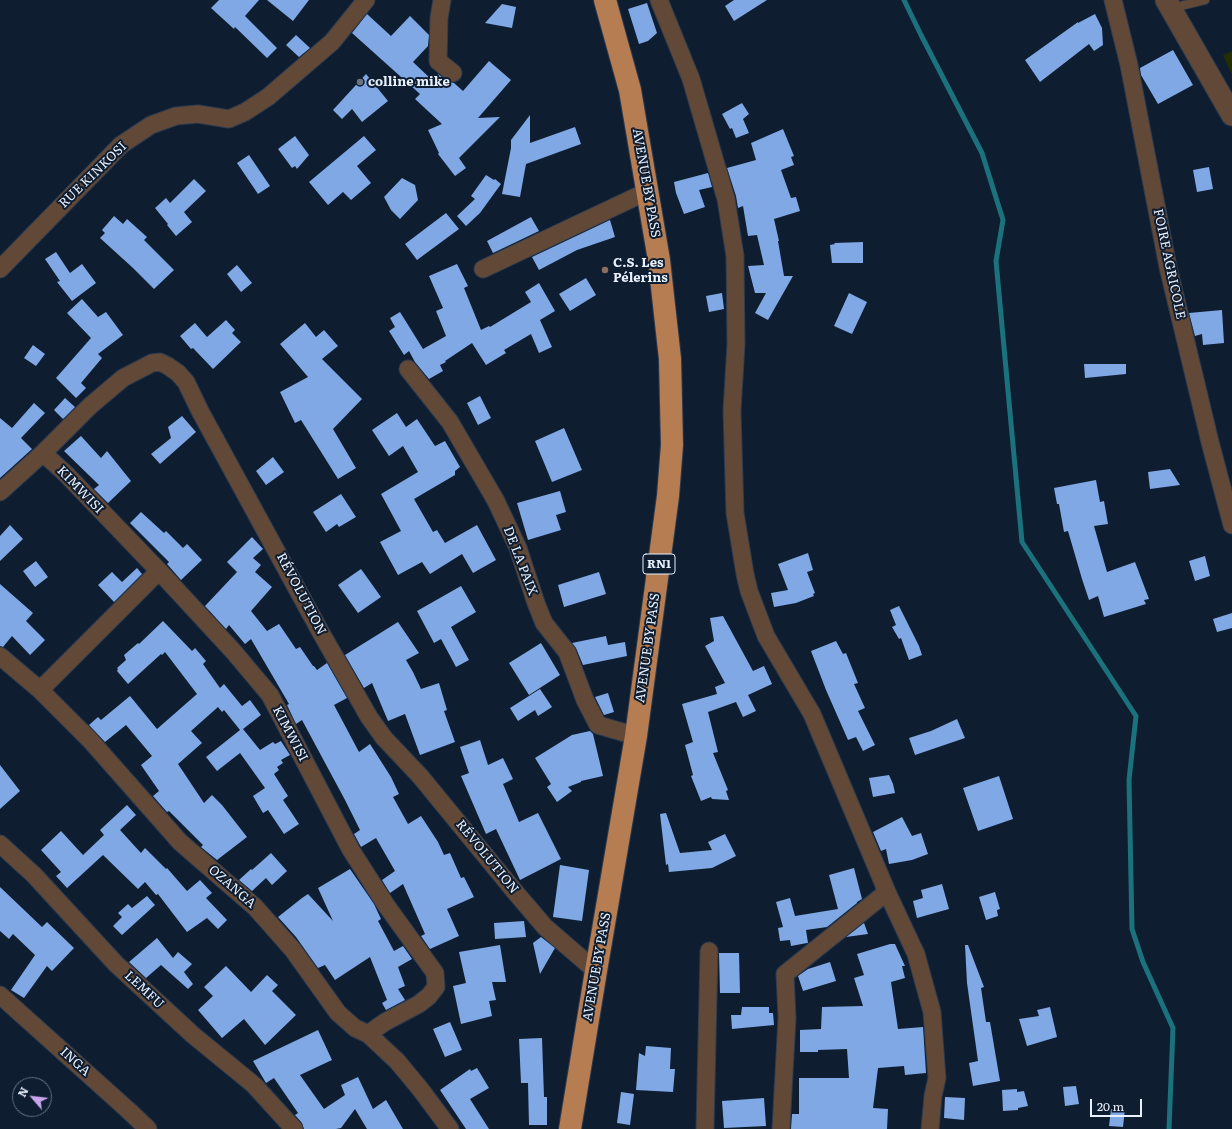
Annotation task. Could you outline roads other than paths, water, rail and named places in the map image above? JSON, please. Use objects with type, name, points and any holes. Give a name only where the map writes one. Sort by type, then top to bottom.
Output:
[{"type":"highway","name":"AVENUE BY PASS","points":[[570,1129],[636,736],[668,496],[672,444],[670,359],[659,260],[630,90],[605,0]]},
{"type":"street","name":"RUE KINKOSI","points":[[0,269],[121,145],[151,125],[176,116],[198,114],[229,118],[245,112],[268,97],[332,42],[366,0]]},
{"type":"street","points":[[442,0],[439,18],[438,60],[453,73]]},
{"type":"street","points":[[659,0],[691,79],[726,199],[735,256],[736,344],[732,411],[735,513],[749,591],[766,636],[812,714],[887,892],[916,954],[932,1012],[937,1078],[933,1096],[930,1129]]},
{"type":"street","name":"FOIRE AGRICOLE","points":[[1113,0],[1130,65],[1168,268],[1210,442],[1232,525]]},
{"type":"street","points":[[1169,4],[1232,115]]},
{"type":"street","points":[[483,269],[648,191]]},
{"type":"street","name":"RÉVOLUTION","points":[[0,492],[90,406],[123,378],[152,363],[160,362],[178,373],[186,382],[320,631],[369,717],[384,738],[420,776],[544,927],[596,971]]},
{"type":"street","name":"DE LA PAIX","points":[[408,370],[450,422],[496,501],[518,548],[544,623],[567,652],[585,700],[598,725],[636,736]]},
{"type":"street","name":"KIMWISI","points":[[42,453],[66,474],[159,571],[233,650],[270,695],[351,850],[386,905],[435,973],[436,986],[430,996],[419,1004],[385,1022],[368,1034]]},
{"type":"street","points":[[40,690],[159,571]]},
{"type":"street","name":"OZANGA","points":[[0,656],[40,690],[90,740],[180,842],[255,907],[293,950],[338,1013],[355,1028],[368,1034],[396,1061],[421,1090],[450,1129]]},
{"type":"street","name":"LEMFU","points":[[0,844],[34,875],[116,964],[193,1036],[254,1085],[294,1129]]},
{"type":"street","points":[[781,1129],[787,1018],[785,974],[887,892]]},
{"type":"street","points":[[705,1129],[710,951]]},
{"type":"street","name":"INGA","points":[[0,995],[148,1129]]},
{"type":"lane","points":[[1169,4],[1205,0]]},
{"type":"waterway","points":[[904,0],[982,153],[1003,220],[996,261],[1022,542],[1136,716],[1129,780],[1132,929],[1143,962],[1173,1028],[1169,1129]]},
{"type":"place","name":"colline mike","points":[[360,82]]},
{"type":"place","name":"C.S. Les Pélerins","points":[[605,270]]}]
